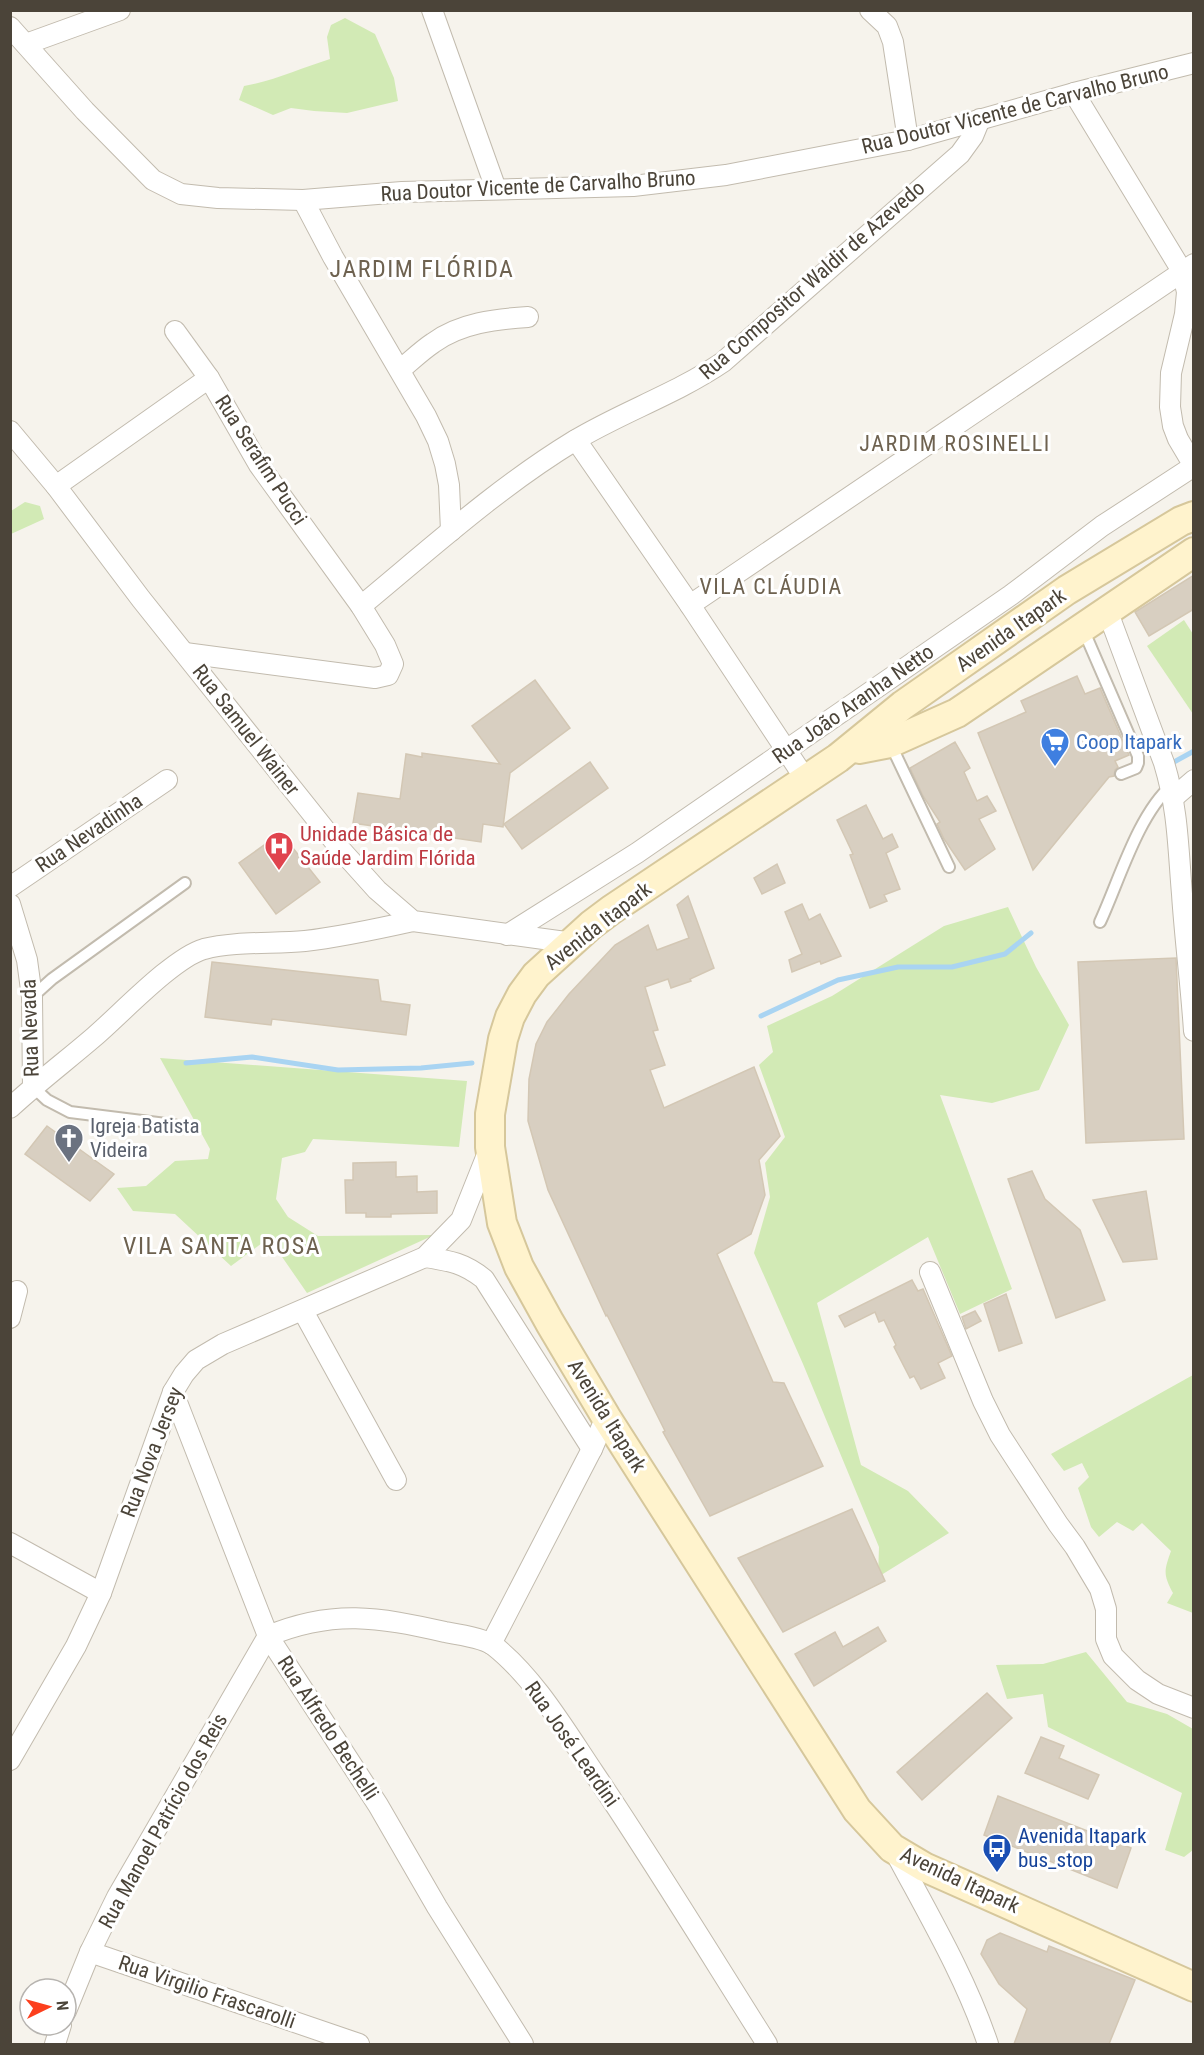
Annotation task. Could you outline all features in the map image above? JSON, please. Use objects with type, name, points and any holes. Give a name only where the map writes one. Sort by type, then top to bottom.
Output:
[{"type":"main road","name":"Avenida Itapark","points":[[1194,517],[1181,521],[1067,590],[968,682],[913,722],[848,754],[806,780],[591,925],[536,975],[522,994],[510,1017],[503,1039],[490,1113],[490,1147],[502,1223],[519,1267],[549,1323],[606,1416],[857,1810],[892,1848],[924,1867],[1194,1987]]},
{"type":"main road","points":[[848,754],[890,743],[957,712],[968,682],[1082,628],[1194,552]]},
{"type":"street","points":[[26,44],[120,10]]},
{"type":"street","points":[[432,10],[496,189]]},
{"type":"street","points":[[870,10],[887,26],[893,42],[908,140]]},
{"type":"street","name":"Rua Doutor Vicente de Carvalho Bruno","points":[[10,27],[85,111],[153,180],[181,194],[198,197],[303,200],[402,192],[633,186],[726,175],[908,140],[1074,93],[1194,63]]},
{"type":"street","points":[[1074,93],[1188,268],[1185,314],[1171,373],[1170,406],[1178,439],[1194,466]]},
{"type":"street","name":"Rua Compositor Waldir de Azevedo","points":[[361,606],[516,479],[576,440],[698,379],[723,362],[960,154],[973,136],[980,119]]},
{"type":"street","points":[[303,200],[438,441],[449,485],[452,531]]},
{"type":"street","points":[[690,605],[1188,268]]},
{"type":"street","points":[[399,370],[446,335],[487,321],[528,317]]},
{"type":"street","points":[[175,331],[209,378]]},
{"type":"street","name":"Rua Serafim Pucci","points":[[56,486],[209,378],[260,465],[361,606],[391,657],[391,671],[382,677],[343,675],[281,664],[185,653]]},
{"type":"street","name":"Rua Samuel Wainer","points":[[10,431],[56,486],[141,599],[342,851],[377,890],[413,921]]},
{"type":"street","points":[[576,440],[690,605],[806,780]]},
{"type":"street","name":"Rua João Aranha Netto","points":[[507,935],[637,853],[1011,595],[1102,526],[1194,466]]},
{"type":"street","points":[[1107,610],[1164,763],[1172,792],[1188,892],[1194,1031]]},
{"type":"street","name":"Rua Nevadinha","points":[[10,887],[167,780]]},
{"type":"street","points":[[1172,792],[1194,780]]},
{"type":"street","name":"Rua Nevada","points":[[10,904],[27,960],[32,997],[33,1087],[10,1108]]},
{"type":"street","points":[[33,1087],[174,967],[205,949],[307,941],[413,921],[573,943]]},
{"type":"street","name":"Rua Nova Jersey","points":[[10,1760],[76,1646],[101,1593],[173,1392],[183,1374],[196,1360],[223,1344],[425,1257],[461,1220],[490,1147]]},
{"type":"street","points":[[447,1236],[455,1261]]},
{"type":"street","points":[[425,1257],[455,1261],[470,1268],[484,1279],[592,1449]]},
{"type":"street","points":[[930,1272],[983,1401],[1000,1435],[1100,1589],[1106,1609],[1106,1639],[1113,1656],[1137,1680],[1158,1694],[1194,1708]]},
{"type":"street","points":[[10,1318],[17,1291]]},
{"type":"street","points":[[303,1311],[396,1480]]},
{"type":"street","name":"Rua Alfredo Bechelli","points":[[173,1392],[268,1636],[378,1805],[437,1907],[523,2044]]},
{"type":"street","points":[[491,1644],[592,1449],[606,1416]]},
{"type":"street","points":[[10,1543],[101,1593]]},
{"type":"street","name":"Rua José Leardini","points":[[268,1636],[307,1622],[374,1618],[491,1644],[524,1675],[574,1744],[767,2044]]},
{"type":"street","name":"Rua Manoel Patrício dos Reis","points":[[78,1982],[117,1897],[268,1636]]},
{"type":"street","points":[[892,1848],[962,1978],[988,2044]]},
{"type":"street","name":"Rua Virgilio Frascarolli","points":[[90,1952],[359,2044]]},
{"type":"lane","points":[[1082,628],[1138,756],[1136,768],[1121,774]]},
{"type":"lane","points":[[890,743],[949,867]]},
{"type":"lane","points":[[1100,922],[1147,814],[1159,796],[1172,792]]},
{"type":"lane","points":[[32,997],[52,979],[185,883]]},
{"type":"lane","points":[[33,1087],[47,1100],[70,1112],[174,1125]]},
{"type":"green space","points":[[345,18],[375,34],[394,78],[398,101],[347,113],[291,108],[273,115],[239,100],[244,86],[277,78],[330,59],[327,37],[331,25]]},
{"type":"green space","points":[[25,502],[40,506],[44,519],[11,534],[11,511]]},
{"type":"green space","points":[[1184,620],[1193,634],[1193,714],[1147,646]]},
{"type":"green space","points":[[1008,907],[1036,967],[1069,1025],[1039,1090],[992,1103],[940,1095],[1012,1289],[960,1314],[928,1237],[817,1303],[861,1465],[908,1491],[949,1533],[878,1577],[879,1547],[754,1253],[770,1197],[765,1163],[785,1137],[759,1065],[773,1052],[767,1026],[832,996],[944,926]]},
{"type":"green space","points":[[160,1058],[467,1081],[459,1147],[313,1139],[305,1152],[282,1158],[276,1199],[288,1217],[318,1236],[434,1235],[307,1293],[269,1238],[231,1266],[175,1214],[133,1211],[117,1188],[146,1186],[175,1161],[208,1159],[210,1149]]},
{"type":"green space","points":[[1193,1375],[1193,1613],[1167,1603],[1173,1593],[1167,1581],[1166,1572],[1171,1551],[1142,1523],[1133,1531],[1117,1522],[1099,1537],[1091,1527],[1078,1488],[1089,1477],[1082,1463],[1064,1471],[1051,1454]]},
{"type":"green space","points":[[1086,1652],[1127,1702],[1167,1714],[1193,1729],[1193,1850],[1184,1857],[1165,1850],[1182,1793],[1048,1727],[1043,1694],[1007,1699],[996,1665],[1043,1664]]},
{"type":"building","points":[[1194,575],[1194,609],[1149,636],[1135,612]]},
{"type":"building","name":"Coop Itapark","points":[[1077,676],[1085,694],[1100,688],[1129,755],[1115,761],[1118,767],[1114,776],[1109,777],[1033,870],[978,733],[1026,712],[1021,701]]},
{"type":"building","points":[[535,680],[570,728],[510,773],[503,827],[483,824],[481,842],[353,823],[358,793],[400,799],[406,754],[422,757],[422,753],[500,764],[472,726]]},
{"type":"building","points":[[955,742],[970,768],[964,772],[977,801],[987,796],[996,811],[979,819],[995,849],[965,870],[944,839],[937,824],[940,822],[923,796],[910,768]]},
{"type":"building","points":[[590,762],[608,788],[522,849],[504,824]]},
{"type":"building","points":[[866,805],[883,839],[892,834],[898,847],[886,853],[900,889],[884,895],[887,901],[870,908],[850,855],[853,854],[837,820]]},
{"type":"building","name":"Unidade Básica de Saúde Jardim Flórida","points":[[281,833],[320,882],[276,914],[239,863]]},
{"type":"building","points":[[777,864],[785,883],[762,894],[754,878]]},
{"type":"building","points":[[688,896],[714,968],[690,979],[691,981],[671,988],[668,979],[645,987],[658,1030],[653,1031],[665,1065],[650,1070],[664,1108],[754,1067],[780,1136],[759,1160],[765,1195],[751,1234],[717,1254],[773,1382],[784,1383],[823,1466],[710,1516],[663,1432],[665,1431],[606,1316],[548,1190],[528,1121],[529,1079],[536,1044],[547,1022],[569,994],[615,945],[648,925],[657,950],[689,938],[677,905]]},
{"type":"building","points":[[802,904],[809,920],[820,914],[841,956],[792,972],[789,960],[802,954],[785,912]]},
{"type":"building","points":[[1176,958],[1184,1139],[1086,1143],[1078,962]]},
{"type":"building","points":[[212,962],[378,980],[381,1001],[410,1005],[406,1035],[272,1019],[271,1025],[205,1017]]},
{"type":"building","name":"Igreja Batista Videira","points":[[47,1126],[114,1174],[90,1201],[25,1154]]},
{"type":"building","points":[[396,1162],[396,1177],[417,1176],[417,1192],[437,1191],[437,1213],[366,1217],[366,1213],[346,1213],[345,1180],[353,1180],[353,1163]]},
{"type":"building","points":[[1032,1171],[1045,1199],[1080,1230],[1105,1300],[1056,1318],[1008,1179]]},
{"type":"building","points":[[1146,1191],[1157,1259],[1123,1262],[1093,1200]]},
{"type":"building","points":[[912,1280],[918,1291],[923,1289],[952,1356],[938,1363],[945,1378],[921,1389],[914,1376],[910,1378],[894,1347],[896,1345],[884,1320],[879,1322],[875,1312],[845,1327],[839,1316]]},
{"type":"building","points":[[1006,1294],[1022,1343],[999,1351],[984,1304]]},
{"type":"building","points":[[975,1311],[981,1321],[966,1329],[962,1317]]},
{"type":"building","points":[[852,1509],[885,1581],[783,1632],[738,1558]]},
{"type":"building","points":[[878,1627],[886,1641],[814,1686],[795,1654],[835,1632],[843,1647]]},
{"type":"building","points":[[987,1693],[1012,1718],[922,1800],[897,1772]]},
{"type":"building","points":[[1041,1737],[1064,1746],[1059,1758],[1099,1775],[1088,1799],[1025,1773]]},
{"type":"building","points":[[998,1796],[1131,1848],[1117,1888],[984,1835]]},
{"type":"building","points":[[1000,1933],[1047,1952],[1049,1946],[1135,1980],[1109,2044],[1014,2044],[1027,2009],[999,1984],[981,1954],[987,1940]]},
{"type":"waterway","points":[[1174,762],[1194,751]]},
{"type":"waterway","points":[[761,1016],[838,980],[898,967],[952,967],[1005,954],[1031,933]]},
{"type":"waterway","points":[[186,1063],[252,1057],[338,1070],[421,1068],[472,1063]]},
{"type":"place","name":"Coop Itapark","points":[[1055,768]]},
{"type":"place","name":"Unidade Básica de Saúde Jardim Flórida","points":[[279,872]]},
{"type":"place","name":"Igreja Batista Videira","points":[[69,1164]]},
{"type":"place","name":"Avenida Itapark bus_stop","points":[[997,1874]]},
{"type":"district","name":"JARDIM FLÓRIDA","points":[[422,269]]},
{"type":"district","name":"JARDIM ROSINELLI","points":[[955,443]]},
{"type":"district","name":"VILA CLÁUDIA","points":[[771,586]]},
{"type":"district","name":"VILA SANTA ROSA","points":[[222,1246]]}]
